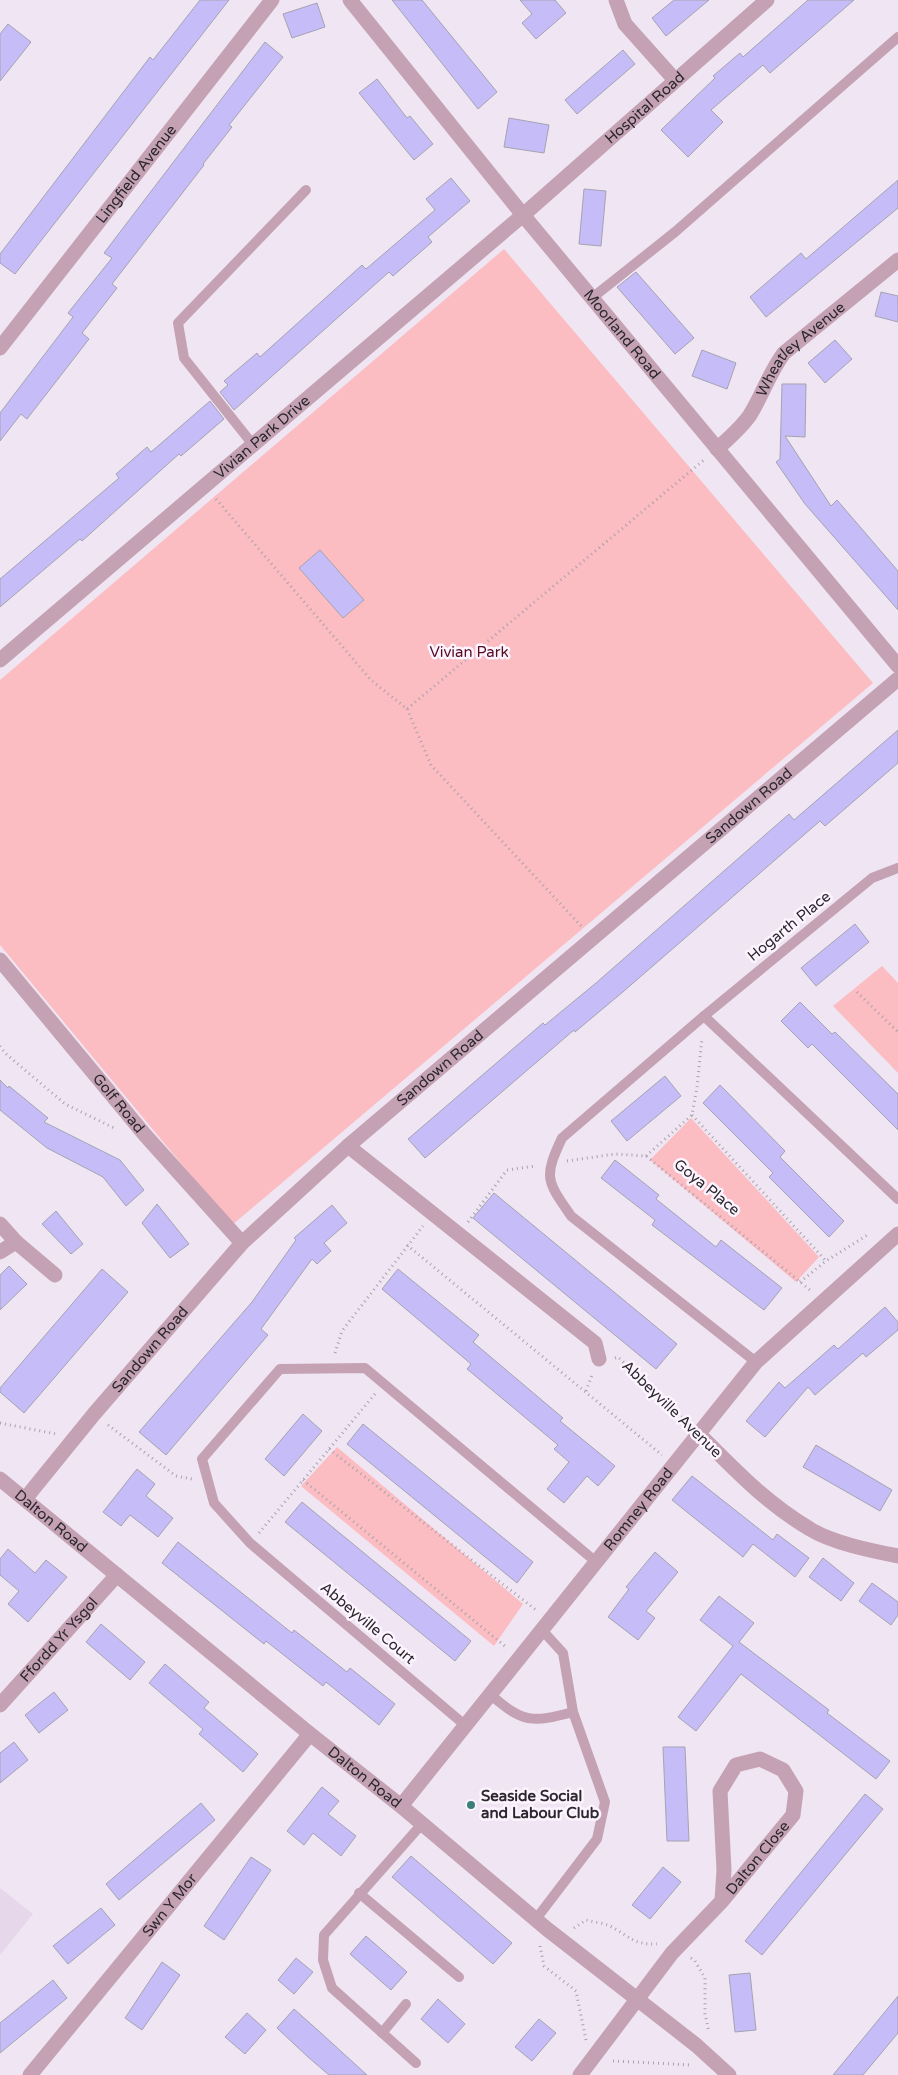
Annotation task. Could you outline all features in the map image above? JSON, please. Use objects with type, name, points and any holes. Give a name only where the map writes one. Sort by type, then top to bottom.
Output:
[{"type":"street","name":"Lingfield Avenue","points":[[0,348],[272,0]]},
{"type":"street","name":"Moorland Road","points":[[350,0],[523,215],[898,666]]},
{"type":"street","points":[[616,0],[625,24],[675,80]]},
{"type":"street","name":"Hospital Road","points":[[523,215],[767,0]]},
{"type":"street","name":"Vivian Park Drive","points":[[0,660],[206,487],[523,215]]},
{"type":"street","name":"Wheatley Avenue","points":[[717,449],[737,432],[750,415],[770,371],[784,353],[898,260]]},
{"type":"street","name":"Sandown Road","points":[[25,1499],[94,1414],[242,1243],[348,1146],[898,679]]},
{"type":"street","name":"Golf Road","points":[[0,960],[145,1135],[242,1243]]},
{"type":"street","name":"Abbeyville Avenue","points":[[348,1146],[595,1343],[599,1359]]},
{"type":"street","points":[[0,1224],[16,1242],[55,1275]]},
{"type":"street","name":"Romney Road","points":[[400,1806],[491,1695],[595,1560],[756,1362],[898,1234]]},
{"type":"street","points":[[0,1252],[16,1242]]},
{"type":"street","name":"Abbeyville Avenue","points":[[699,1434],[753,1490],[811,1530],[869,1551],[898,1556]]},
{"type":"street","name":"Dalton Road","points":[[0,1479],[536,1919],[696,2045],[729,2075]]},
{"type":"street","name":"Ffordd Yr Ysgol","points":[[0,1705],[117,1575]]},
{"type":"street","name":"Swn Y Mor","points":[[30,2075],[310,1734]]},
{"type":"street","name":"Dalton Close","points":[[580,2075],[674,1951],[722,1901],[793,1815],[796,1791],[783,1770],[760,1759],[736,1765],[720,1791],[724,1870],[722,1901]]},
{"type":"lane","points":[[592,298],[674,232],[898,37]]},
{"type":"lane","points":[[254,446],[184,358],[178,323],[306,190]]},
{"type":"lane","name":"Hogarth Place","points":[[704,1016],[872,878],[898,868]]},
{"type":"lane","points":[[756,1362],[571,1216],[551,1187],[550,1164],[562,1138],[704,1016],[898,1199]]},
{"type":"lane","name":"Abbeyville Court","points":[[466,1726],[250,1543],[214,1503],[202,1459],[280,1369],[365,1368],[595,1560]]},
{"type":"lane","points":[[536,1919],[597,1839],[605,1802],[573,1712],[563,1652],[546,1625]]},
{"type":"lane","points":[[491,1695],[513,1714],[532,1719],[553,1718],[573,1712]]},
{"type":"lane","points":[[416,2063],[332,1988],[322,1960],[324,1935],[359,1893],[422,1825]]},
{"type":"lane","points":[[359,1893],[459,1977]]},
{"type":"lane","points":[[382,2033],[406,2004]]},
{"type":"path","points":[[407,709],[717,449]]},
{"type":"path","points":[[206,487],[371,680],[407,709],[431,765],[592,939]]},
{"type":"path","points":[[857,992],[898,1032]]},
{"type":"path","points":[[459,1234],[507,1170],[615,1154],[646,1156],[692,1115],[704,1016]]},
{"type":"path","points":[[0,1046],[5,1053],[65,1104],[130,1136],[145,1135]]},
{"type":"path","points":[[692,1115],[826,1260]]},
{"type":"path","name":"Goya Place","points":[[646,1156],[824,1301]]},
{"type":"path","points":[[331,1369],[342,1331],[433,1214]]},
{"type":"path","points":[[800,1282],[826,1260],[885,1224],[898,1234]]},
{"type":"path","points":[[407,1245],[674,1465]]},
{"type":"path","name":"Abbeyville Avenue","points":[[599,1359],[618,1358],[699,1434]]},
{"type":"path","points":[[250,1543],[383,1383]]},
{"type":"path","points":[[94,1414],[176,1476],[208,1481]]},
{"type":"path","points":[[0,1423],[58,1435],[71,1442]]},
{"type":"path","points":[[329,1449],[546,1625]]},
{"type":"path","points":[[304,1480],[520,1658]]},
{"type":"path","points":[[568,1933],[586,1920],[609,1926],[626,1938],[646,1945],[658,1944],[695,1961],[705,1978],[705,2014],[709,2034],[696,2045]]},
{"type":"shaded area","points":[[0,1888],[33,1914],[0,1955]]},
{"type":"green space","name":"Vivian Park","points":[[504,249],[873,683],[232,1225],[0,945],[0,680]]},
{"type":"green space","points":[[882,966],[898,983],[898,1073],[833,1006]]},
{"type":"green space","points":[[691,1118],[819,1257],[796,1282],[650,1160]]},
{"type":"green space","points":[[337,1447],[523,1604],[494,1646],[301,1486]]},
{"type":"building","points":[[200,0],[229,0],[15,274],[0,263],[0,254],[150,57],[153,60]]},
{"type":"building","points":[[392,0],[422,0],[497,92],[478,109]]},
{"type":"building","points":[[520,0],[555,0],[566,13],[536,39],[522,23],[532,14]]},
{"type":"building","points":[[674,0],[709,0],[666,36],[652,18]]},
{"type":"building","points":[[808,0],[854,0],[770,73],[763,65],[711,110],[723,122],[688,157],[661,130],[715,78],[713,76],[740,53],[743,57]]},
{"type":"building","points":[[317,3],[325,27],[292,38],[283,14]]},
{"type":"building","points":[[8,24],[31,42],[0,81],[0,34]]},
{"type":"building","points":[[265,42],[283,57],[229,125],[232,127],[112,284],[117,288],[82,333],[89,339],[27,419],[21,414],[0,441],[0,413],[73,317],[68,313],[112,258],[104,253]]},
{"type":"building","points":[[623,50],[635,64],[577,114],[565,100]]},
{"type":"building","points":[[377,79],[407,118],[410,116],[433,144],[414,160],[359,93]]},
{"type":"building","points":[[509,118],[549,125],[544,153],[504,147]]},
{"type":"building","points":[[451,178],[470,201],[428,237],[432,242],[393,276],[389,272],[234,410],[220,392],[228,385],[224,381],[257,353],[260,357],[362,265],[366,269],[435,210],[426,199]]},
{"type":"building","points":[[898,180],[898,208],[766,317],[750,297],[801,253],[806,259]]},
{"type":"building","points":[[584,189],[606,191],[601,246],[579,244]]},
{"type":"building","points":[[636,272],[694,338],[675,354],[617,287]]},
{"type":"building","points":[[881,292],[898,296],[898,322],[875,316]]},
{"type":"building","points":[[835,340],[852,359],[825,383],[808,363]]},
{"type":"building","points":[[702,350],[736,363],[727,389],[692,376]]},
{"type":"building","points":[[782,384],[806,384],[805,437],[785,436],[831,506],[837,500],[898,571],[898,610],[805,504],[776,462],[780,459]]},
{"type":"building","points":[[210,401],[224,419],[181,456],[179,454],[82,541],[80,539],[0,607],[0,579],[119,478],[116,474],[147,447],[151,452]]},
{"type":"building","points":[[320,550],[364,600],[343,618],[299,568]]},
{"type":"building","points":[[898,730],[898,763],[825,826],[820,821],[624,991],[575,1032],[574,1030],[425,1158],[408,1139],[543,1023],[545,1025],[596,983],[789,814],[794,820]]},
{"type":"building","points":[[855,924],[869,942],[816,986],[801,968]]},
{"type":"building","points":[[800,1002],[832,1034],[835,1032],[898,1094],[898,1130],[812,1044],[808,1048],[781,1021]]},
{"type":"building","points":[[665,1076],[681,1096],[627,1141],[611,1121]]},
{"type":"building","points":[[0,1080],[48,1118],[44,1122],[120,1160],[144,1190],[126,1206],[103,1177],[47,1148],[0,1110]]},
{"type":"building","points":[[720,1085],[785,1151],[780,1157],[844,1221],[829,1237],[769,1177],[773,1173],[703,1103]]},
{"type":"building","points":[[615,1160],[659,1195],[656,1199],[716,1247],[721,1240],[782,1288],[764,1310],[652,1225],[655,1220],[601,1178]]},
{"type":"building","points":[[494,1193],[677,1344],[656,1369],[473,1218]]},
{"type":"building","points":[[157,1204],[189,1244],[170,1258],[142,1223]]},
{"type":"building","points":[[332,1205],[347,1223],[324,1243],[331,1251],[317,1264],[312,1259],[261,1329],[268,1335],[166,1455],[139,1432],[252,1302],[296,1240],[294,1238]]},
{"type":"building","points":[[56,1211],[83,1244],[71,1254],[42,1224]]},
{"type":"building","points":[[9,1266],[27,1284],[0,1310],[0,1275]]},
{"type":"building","points":[[102,1269],[128,1292],[24,1413],[0,1392],[0,1388]]},
{"type":"building","points":[[398,1269],[479,1335],[473,1342],[563,1418],[560,1421],[615,1466],[598,1486],[587,1476],[564,1503],[547,1489],[569,1462],[554,1449],[558,1445],[467,1369],[471,1364],[382,1289]]},
{"type":"building","points":[[885,1307],[898,1322],[898,1330],[866,1357],[863,1353],[815,1395],[808,1387],[765,1437],[746,1421],[779,1382],[785,1388],[834,1345],[838,1349]]},
{"type":"building","points":[[303,1414],[322,1431],[284,1476],[265,1459]]},
{"type":"building","points":[[363,1424],[533,1562],[517,1583],[347,1444]]},
{"type":"building","points":[[816,1445],[892,1490],[880,1511],[803,1467]]},
{"type":"building","points":[[137,1469],[155,1484],[146,1496],[173,1518],[158,1537],[130,1515],[121,1526],[103,1512]]},
{"type":"building","points":[[692,1476],[773,1540],[777,1534],[809,1558],[795,1577],[753,1544],[743,1557],[672,1500]]},
{"type":"building","points":[[302,1502],[471,1641],[455,1661],[285,1522]]},
{"type":"building","points":[[178,1542],[292,1633],[294,1630],[347,1672],[350,1668],[395,1704],[379,1725],[326,1682],[323,1686],[266,1641],[264,1644],[162,1563]]},
{"type":"building","points":[[8,1549],[35,1573],[46,1560],[67,1577],[28,1622],[8,1604],[19,1591],[0,1575],[0,1559]]},
{"type":"building","points":[[655,1552],[678,1572],[646,1611],[655,1618],[638,1640],[608,1617],[629,1589],[626,1587]]},
{"type":"building","points":[[823,1558],[854,1583],[841,1601],[809,1577]]},
{"type":"building","points":[[872,1583],[898,1602],[898,1615],[891,1625],[859,1601]]},
{"type":"building","points":[[719,1596],[754,1623],[739,1642],[829,1710],[827,1713],[890,1761],[876,1779],[741,1674],[696,1731],[678,1717],[733,1646],[700,1620]]},
{"type":"building","points":[[101,1624],[145,1662],[130,1680],[86,1642]]},
{"type":"building","points":[[165,1664],[209,1702],[204,1708],[258,1754],[243,1772],[199,1734],[203,1729],[149,1683]]},
{"type":"building","points":[[54,1692],[68,1710],[39,1733],[25,1715]]},
{"type":"building","points":[[14,1742],[28,1760],[0,1783],[0,1753]]},
{"type":"building","points":[[663,1747],[685,1747],[689,1841],[667,1841]]},
{"type":"building","points":[[322,1787],[339,1801],[328,1814],[356,1836],[341,1856],[313,1833],[304,1845],[287,1831]]},
{"type":"building","points":[[865,1794],[883,1809],[762,1955],[745,1941]]},
{"type":"building","points":[[201,1803],[215,1820],[119,1900],[106,1884]]},
{"type":"building","points":[[411,1856],[512,1943],[493,1964],[392,1877]]},
{"type":"building","points":[[251,1857],[271,1870],[224,1940],[204,1926]]},
{"type":"building","points":[[663,1867],[681,1882],[650,1919],[632,1905]]},
{"type":"building","points":[[101,1908],[115,1925],[68,1964],[53,1946]]},
{"type":"building","points":[[366,1936],[407,1972],[391,1990],[350,1954]]},
{"type":"building","points":[[296,1958],[313,1972],[294,1994],[278,1980]]},
{"type":"building","points":[[162,1962],[180,1975],[142,2030],[125,2018]]},
{"type":"building","points":[[750,1973],[756,2030],[735,2032],[729,1975]]},
{"type":"building","points":[[53,1980],[67,1998],[0,2053],[0,2023]]},
{"type":"building","points":[[898,1996],[898,2033],[863,2075],[833,2075]]},
{"type":"building","points":[[438,1999],[465,2024],[448,2043],[421,2019]]},
{"type":"building","points":[[294,2009],[367,2075],[329,2075],[308,2057],[277,2028]]},
{"type":"building","points":[[247,2013],[266,2030],[245,2054],[225,2037]]},
{"type":"building","points":[[539,2019],[556,2033],[532,2061],[515,2047]]},
{"type":"place","name":"Seaside Social and Labour Club","points":[[471,1805]]}]
